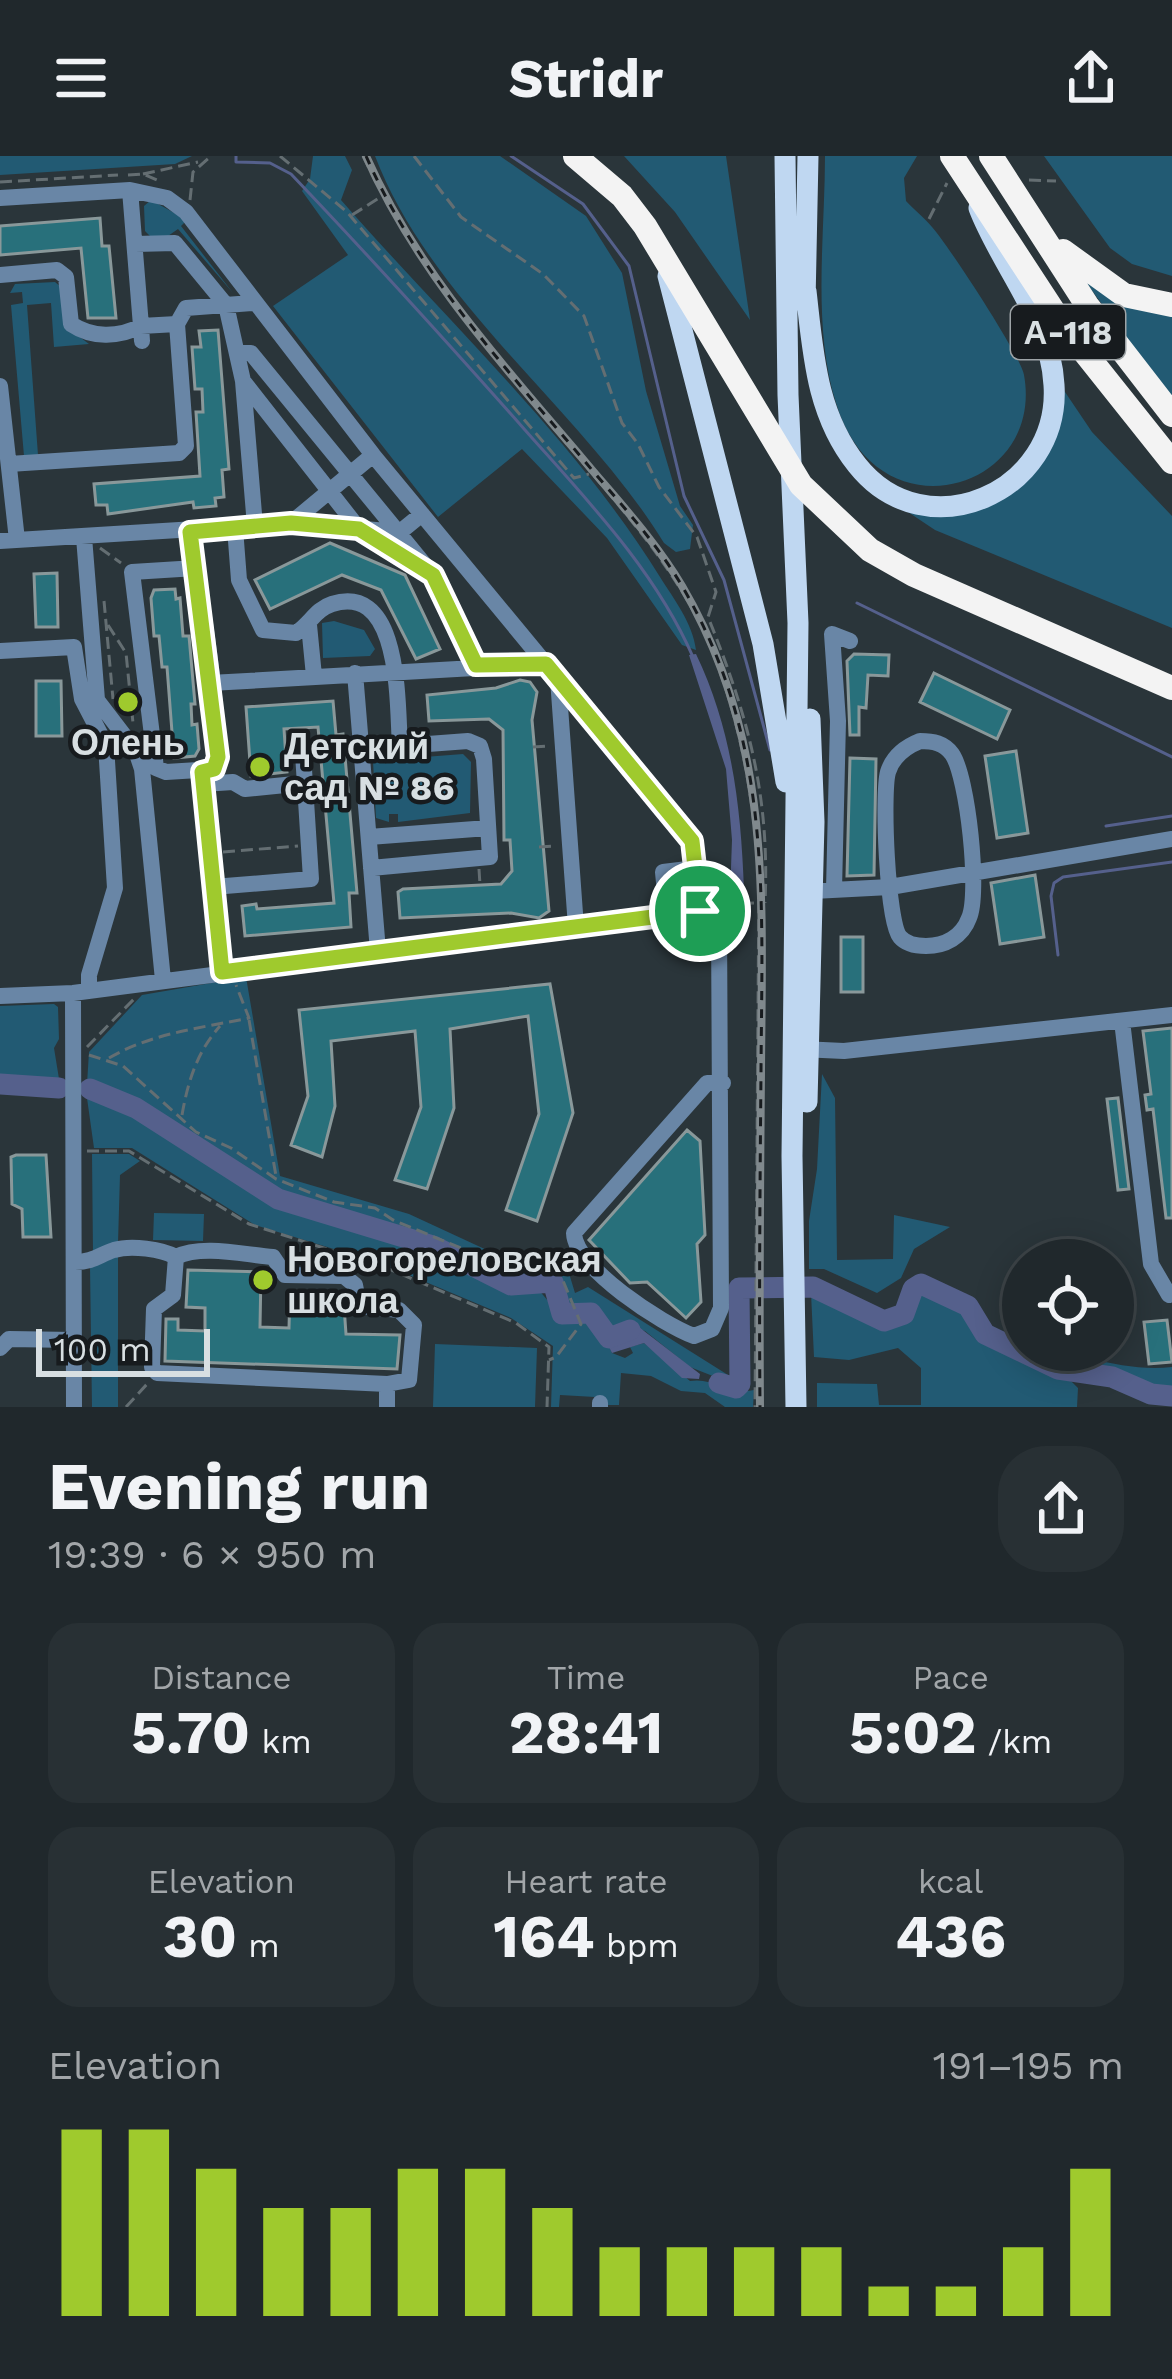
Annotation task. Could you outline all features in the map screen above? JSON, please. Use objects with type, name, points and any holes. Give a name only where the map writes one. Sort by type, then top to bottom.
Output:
[{"type":"highway","points":[[575,156],[622,196],[645,226],[801,485],[870,550],[914,575],[1172,688]]},
{"type":"highway","name":"А-118","points":[[952,156],[1062,324],[1172,462]]},
{"type":"highway","name":"А-118","points":[[992,156],[1087,305],[1172,416]]},
{"type":"highway","points":[[1040,230],[1085,271],[1124,296],[1172,305]]},
{"type":"main road","points":[[772,156],[774,203],[785,253]]},
{"type":"main road","points":[[785,156],[797,598],[814,890],[796,1219],[796,1407]]},
{"type":"main road","points":[[797,598],[808,156]]},
{"type":"main road","points":[[806,290],[820,397],[837,436],[858,467],[877,485],[917,505],[960,508],[1001,491],[1019,478],[1046,439],[1054,386],[1045,339],[995,250],[974,194]]},
{"type":"main road","points":[[645,226],[683,324],[764,644],[814,890]]},
{"type":"street","points":[[130,190],[141,333]]},
{"type":"street","points":[[0,198],[130,190],[167,198],[186,212],[373,454],[692,841],[700,911]]},
{"type":"street","points":[[135,244],[175,243],[226,305],[243,380],[255,526]]},
{"type":"street","points":[[0,275],[57,270],[66,277],[71,324],[88,335],[141,333],[176,324]]},
{"type":"street","points":[[9,464],[179,453],[186,446],[176,324],[186,308],[252,302]]},
{"type":"street","points":[[238,353],[251,353],[433,575],[476,665]]},
{"type":"street","points":[[243,380],[359,529],[433,575]]},
{"type":"street","points":[[0,386],[9,464],[8,541],[291,523],[400,532],[422,514]]},
{"type":"street","points":[[291,523],[373,454]]},
{"type":"street","points":[[235,528],[238,580],[255,621],[271,632],[296,633],[330,604],[366,606],[379,617],[393,650],[400,746]]},
{"type":"street","points":[[190,532],[218,757],[214,769],[202,778]]},
{"type":"street","points":[[84,537],[97,700],[149,768],[233,782],[245,789],[305,783]]},
{"type":"street","points":[[154,983],[149,768],[132,572],[196,568]]},
{"type":"street","points":[[309,625],[314,676]]},
{"type":"street","points":[[850,641],[832,634],[838,721],[814,890],[890,887],[1172,839]]},
{"type":"street","points":[[0,651],[74,646],[82,699],[106,745],[115,889],[81,992],[74,1407]]},
{"type":"street","points":[[210,683],[476,665],[552,671]]},
{"type":"street","points":[[552,671],[569,845],[566,932]]},
{"type":"street","points":[[355,673],[378,951]]},
{"type":"street","points":[[213,887],[310,879],[302,738]]},
{"type":"street","points":[[361,749],[467,741],[480,746],[488,828],[490,857],[371,868]]},
{"type":"street","points":[[936,741],[951,753],[963,779],[971,871],[974,903],[963,931],[948,942],[930,946],[911,945],[899,936],[891,914],[887,775],[904,748],[936,741]]},
{"type":"street","points":[[202,778],[226,974]]},
{"type":"street","points":[[368,837],[488,828]]},
{"type":"street","points":[[667,915],[663,872],[696,868]]},
{"type":"street","points":[[0,996],[81,992],[714,910],[719,921],[723,1083],[721,1308],[712,1329],[694,1336],[629,1297],[583,1260],[575,1248],[574,1233],[706,1083],[723,1083]]},
{"type":"street","points":[[802,1049],[844,1051],[1172,1015]]},
{"type":"street","points":[[1122,1021],[1150,1264],[1168,1295]]},
{"type":"street","points":[[75,1262],[94,1262],[118,1249],[163,1251],[176,1257],[188,1252],[273,1257],[285,1275],[351,1280],[359,1306],[400,1310],[414,1325],[413,1372],[402,1384],[157,1373],[152,1366],[154,1310],[172,1295],[176,1257]]},
{"type":"street","points":[[1150,1264],[1172,1262]]},
{"type":"street","points":[[0,1348],[9,1339],[74,1340]]},
{"type":"street","points":[[387,1384],[387,1407]]},
{"type":"path","points":[[142,174],[212,156]]},
{"type":"path","points":[[280,156],[350,216],[574,478],[591,472]]},
{"type":"path","points":[[362,156],[382,197],[470,326],[677,585],[709,643],[742,739],[757,822],[755,1407]]},
{"type":"path","points":[[414,156],[461,217],[543,274],[584,316],[622,423],[638,444],[658,487],[697,537],[716,592],[708,617],[738,692],[758,761],[766,828],[765,903]]},
{"type":"path","points":[[186,212],[200,162]]},
{"type":"path","points":[[1029,180],[1056,181]]},
{"type":"path","points":[[929,218],[947,183]]},
{"type":"path","points":[[350,216],[382,197]]},
{"type":"path","points":[[84,537],[132,572]]},
{"type":"path","points":[[104,597],[113,698],[119,714]]},
{"type":"path","points":[[107,624],[127,653],[134,734],[126,724]]},
{"type":"path","points":[[532,747],[561,745]]},
{"type":"path","points":[[539,847],[569,845]]},
{"type":"path","points":[[210,853],[308,846]]},
{"type":"path","points":[[700,911],[711,904],[774,902]]},
{"type":"path","points":[[226,974],[247,1003],[276,1179]]},
{"type":"path","points":[[154,983],[82,1053],[123,1066],[196,1132],[231,1148],[276,1179],[334,1202],[375,1208],[393,1220],[514,1270],[559,1271],[580,1324],[550,1360]]},
{"type":"path","points":[[108,1059],[129,1047],[194,1027],[249,1018]]},
{"type":"path","points":[[182,1116],[188,1080],[204,1044],[222,1024]]},
{"type":"path","points":[[89,1151],[130,1151],[263,1230],[389,1269],[492,1312],[545,1343],[550,1360],[547,1407]]},
{"type":"path","points":[[126,1407],[157,1373]]},
{"type":"shaded area","points":[[0,156],[192,156],[175,164],[0,175]]},
{"type":"shaded area","points":[[313,156],[345,156],[352,170],[341,200],[589,478],[677,603],[696,650],[682,645],[607,538],[522,449],[438,517],[273,306],[348,255],[302,191],[310,179]]},
{"type":"shaded area","points":[[375,156],[500,156],[586,216],[622,273],[646,391],[680,506],[693,525],[690,549],[676,552],[664,543],[593,448],[470,309],[400,209]]},
{"type":"shaded area","points":[[624,156],[726,156],[750,320],[675,212]]},
{"type":"shaded area","points":[[825,156],[917,156],[904,178],[906,201],[953,255],[1024,375],[1024,415],[1009,448],[985,471],[953,484],[919,485],[886,473],[857,446],[836,403],[824,343]]},
{"type":"shaded area","points":[[1044,156],[1172,156],[1172,276],[1132,264],[1110,248]]},
{"type":"shaded area","points":[[151,200],[187,220],[181,226],[233,293],[178,229],[168,236],[151,237],[145,231],[144,206]]},
{"type":"shaded area","points":[[1085,281],[1172,312],[1172,400]]},
{"type":"shaded area","points":[[55,282],[61,287],[64,325],[89,344],[54,347],[51,303],[27,305],[38,455],[24,456],[11,305],[23,303],[22,292],[10,293],[15,284]]},
{"type":"shaded area","points":[[1063,389],[1092,432],[1172,516],[1172,628],[935,530],[905,510],[965,513],[1015,490],[1049,448]]},
{"type":"shaded area","points":[[334,621],[364,630],[375,649],[370,656],[323,658],[322,623]]},
{"type":"shaded area","points":[[696,654],[718,711],[732,769],[744,890],[735,899],[730,895],[732,840],[726,769],[689,655]]},
{"type":"shaded area","points":[[463,754],[471,762],[470,813],[398,822],[398,814],[389,814],[389,822],[376,818],[373,761]]},
{"type":"shaded area","points":[[246,977],[280,1176],[409,1214],[515,1263],[554,1257],[568,1270],[575,1293],[588,1287],[736,1380],[733,1384],[690,1367],[645,1331],[629,1326],[612,1333],[592,1309],[563,1310],[558,1283],[547,1276],[519,1284],[393,1224],[266,1187],[121,1097],[87,1084],[89,1052],[142,995]]},
{"type":"shaded area","points":[[0,1006],[58,1007],[59,1039],[54,1048],[60,1085],[0,1080]]},
{"type":"shaded area","points":[[822,1074],[835,1098],[837,1260],[893,1259],[894,1215],[950,1227],[914,1249],[901,1278],[877,1293],[824,1269],[809,1269]]},
{"type":"shaded area","points":[[86,1091],[115,1100],[267,1197],[429,1249],[502,1285],[537,1288],[562,1317],[597,1320],[612,1353],[625,1358],[633,1353],[630,1347],[644,1343],[690,1381],[754,1390],[753,1407],[725,1407],[705,1393],[681,1391],[651,1376],[621,1373],[619,1405],[605,1405],[595,1397],[560,1395],[559,1407],[551,1407],[553,1346],[511,1318],[383,1264],[255,1225],[132,1148],[94,1148]]},
{"type":"shaded area","points":[[92,1154],[129,1154],[140,1161],[120,1175],[118,1243],[93,1254]]},
{"type":"shaded area","points":[[154,1213],[204,1214],[203,1241],[153,1240]]},
{"type":"shaded area","points":[[118,1254],[118,1407],[92,1407],[90,1266]]},
{"type":"shaded area","points":[[919,1289],[941,1295],[969,1315],[981,1335],[1002,1345],[1002,1371],[1055,1371],[1078,1388],[1077,1407],[817,1407],[817,1383],[877,1384],[879,1405],[921,1405],[921,1368],[898,1348],[849,1360],[814,1357],[811,1293],[839,1302],[885,1328],[902,1321]]},
{"type":"shaded area","points":[[635,1324],[700,1374],[699,1379],[682,1378],[644,1343],[612,1353],[607,1332]]},
{"type":"shaded area","points":[[435,1344],[537,1348],[535,1407],[433,1407]]},
{"type":"shaded area","points":[[1172,1367],[1172,1392],[1151,1389],[1095,1371]]},
{"type":"building","points":[[100,218],[102,246],[109,246],[116,318],[88,318],[81,248],[0,255],[0,226]]},
{"type":"building","points":[[218,330],[229,469],[222,470],[224,497],[215,498],[216,506],[194,508],[193,502],[108,514],[107,505],[96,505],[94,484],[200,476],[196,412],[203,412],[202,389],[195,389],[192,347],[201,347],[199,331]]},
{"type":"building","points":[[330,543],[405,575],[440,649],[416,659],[381,590],[342,575],[270,609],[255,580]]},
{"type":"building","points":[[57,573],[58,627],[36,627],[34,574]]},
{"type":"building","points":[[175,589],[183,636],[189,636],[195,704],[191,704],[192,725],[197,724],[199,749],[195,756],[174,758],[167,667],[162,667],[159,636],[154,636],[151,598],[154,590]]},
{"type":"building","points":[[854,654],[889,655],[888,676],[868,675],[866,708],[859,707],[859,735],[850,735],[847,661]]},
{"type":"building","points":[[934,673],[1010,710],[997,739],[920,702]]},
{"type":"building","points":[[520,680],[530,682],[537,692],[532,720],[549,911],[539,918],[511,913],[400,918],[398,892],[403,889],[501,884],[512,871],[510,840],[504,840],[503,730],[489,719],[429,721],[427,695],[496,688]]},
{"type":"building","points":[[36,681],[61,681],[62,736],[36,736]]},
{"type":"building","points":[[333,701],[336,735],[343,734],[357,893],[349,893],[351,927],[245,936],[242,906],[334,903],[318,727],[284,729],[287,772],[251,776],[246,707]]},
{"type":"building","points":[[1016,751],[1028,833],[997,838],[985,756]]},
{"type":"building","points":[[850,758],[876,759],[874,875],[847,876]]},
{"type":"building","points":[[1035,875],[1044,937],[1000,944],[991,883]]},
{"type":"building","points":[[841,937],[863,937],[863,992],[841,992]]},
{"type":"building","points":[[550,984],[573,1113],[537,1221],[506,1210],[539,1114],[528,1016],[450,1029],[454,1108],[427,1189],[395,1180],[421,1107],[415,1031],[331,1041],[335,1106],[322,1157],[291,1145],[308,1096],[299,1010]]},
{"type":"building","points":[[1172,1028],[1172,1218],[1166,1218],[1153,1109],[1147,1110],[1145,1095],[1151,1094],[1143,1031]]},
{"type":"building","points":[[1118,1098],[1129,1189],[1118,1190],[1107,1099]]},
{"type":"building","points":[[687,1130],[700,1141],[705,1235],[697,1244],[701,1302],[686,1318],[647,1282],[630,1283],[589,1240]]},
{"type":"building","points":[[46,1155],[51,1237],[23,1237],[22,1209],[12,1204],[11,1157]]},
{"type":"building","points":[[188,1270],[261,1272],[260,1327],[289,1328],[290,1291],[343,1292],[346,1334],[400,1335],[397,1369],[165,1361],[166,1319],[178,1319],[178,1330],[205,1331],[205,1308],[186,1307]]},
{"type":"building","points":[[1167,1320],[1172,1362],[1149,1364],[1144,1322]]},
{"type":"waterway","points":[[236,156],[236,162],[270,163],[291,174],[409,301],[618,537],[659,595],[693,657]]},
{"type":"waterway","points":[[511,156],[583,204],[629,266],[684,496],[724,580],[770,750]]},
{"type":"waterway","points":[[857,603],[1172,757]]},
{"type":"waterway","points":[[1106,826],[1172,816]]},
{"type":"waterway","points":[[1058,955],[1051,896],[1054,883],[1063,877],[1172,862]]},
{"type":"waterway","points":[[0,1084],[59,1088]]},
{"type":"waterway","points":[[90,1089],[136,1108],[278,1199],[433,1246],[511,1285],[553,1282],[562,1314],[591,1313],[609,1338],[630,1330]]},
{"type":"waterway","points":[[719,1383],[736,1388],[740,1384],[739,1288],[813,1287],[884,1321],[904,1314],[913,1289],[921,1284],[968,1306],[985,1334],[1058,1369],[1112,1377],[1151,1394],[1172,1396]]},
{"type":"railway","points":[[366,156],[435,277],[671,569],[712,644],[733,703],[747,762],[760,883],[760,1407]]},
{"type":"place","name":"Олень","points":[[128,702]]},
{"type":"place","name":"Детский сад № 86","points":[[260,767]]},
{"type":"place","name":"Новогореловская школа","points":[[263,1280]]},
{"type":"route","points":[[291,523],[359,529],[433,575],[476,665],[546,664],[652,790],[692,841],[700,911],[222,972],[202,772],[214,769],[218,757],[190,532],[291,523]]}]
